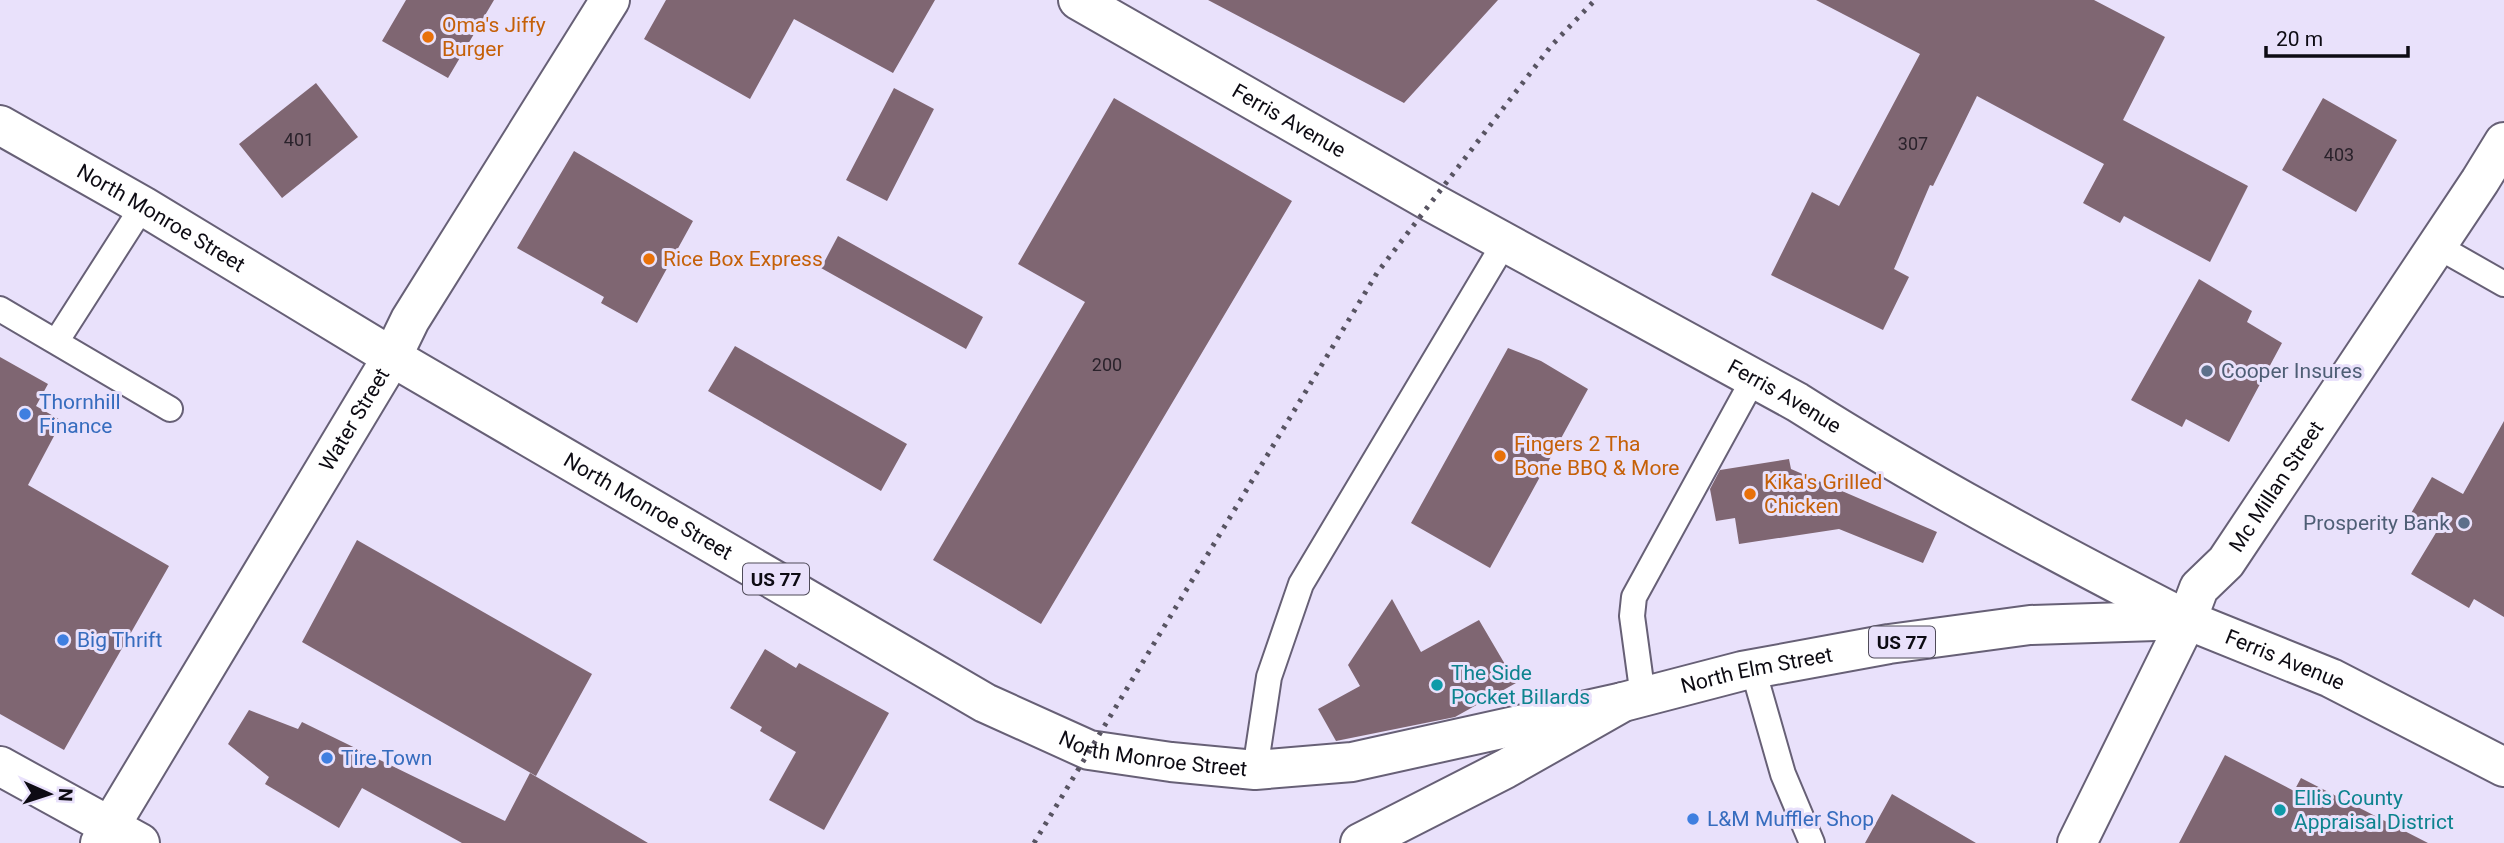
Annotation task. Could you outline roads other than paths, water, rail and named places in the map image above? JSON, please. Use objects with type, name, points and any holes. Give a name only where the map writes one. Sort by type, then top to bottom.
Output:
[{"type":"main road","name":"Water Street","points":[[116,838],[392,357],[410,320],[610,0]]},
{"type":"main road","name":"Ferris Avenue","points":[[1078,0],[1505,242],[1754,379],[2066,558],[2187,620],[2331,678],[2504,767]]},
{"type":"main road","name":"North Monroe Street","points":[[0,125],[143,206],[392,357],[985,703],[1089,750],[1171,762],[1255,770],[1352,762],[1633,699]]},
{"type":"main road","name":"Mc Millan Street","points":[[2077,843],[2187,620],[2199,588],[2226,562],[2504,142]]},
{"type":"main road","name":"North Elm Street","points":[[1360,843],[1505,769],[1633,699],[1754,669],[1889,644],[2030,625],[2187,620]]},
{"type":"main road","points":[[0,766],[116,838]]},
{"type":"lane","points":[[56,342],[143,206]]},
{"type":"lane","points":[[1255,770],[1269,677],[1301,584],[1505,242]]},
{"type":"lane","points":[[2437,246],[2504,284]]},
{"type":"lane","points":[[0,309],[170,409]]},
{"type":"lane","points":[[1633,699],[1634,597],[1754,379]]},
{"type":"lane","points":[[1754,669],[1783,775],[1812,843]]},
{"type":"railway","points":[[1034,843],[1377,273],[1551,46],[1595,0]]},
{"type":"place","name":"Oma's Jiffy Burger","points":[[428,37]]},
{"type":"place","name":"Rice Box Express","points":[[649,259]]},
{"type":"place","name":"Cooper Insures","points":[[2207,371]]},
{"type":"place","name":"Thornhill Finance","points":[[25,414]]},
{"type":"place","name":"Fingers 2 Tha Bone BBQ & More","points":[[1500,456]]},
{"type":"place","name":"Kika's Grilled Chicken","points":[[1750,494]]},
{"type":"place","name":"Prosperity Bank","points":[[2464,523]]},
{"type":"place","name":"Big Thrift","points":[[63,640]]},
{"type":"place","name":"The Side Pocket Billards","points":[[1437,685]]},
{"type":"place","name":"Tire Town","points":[[327,758]]},
{"type":"place","name":"Ellis County Appraisal District","points":[[2280,810]]},
{"type":"place","name":"L&M Muffler Shop","points":[[1693,819]]}]
